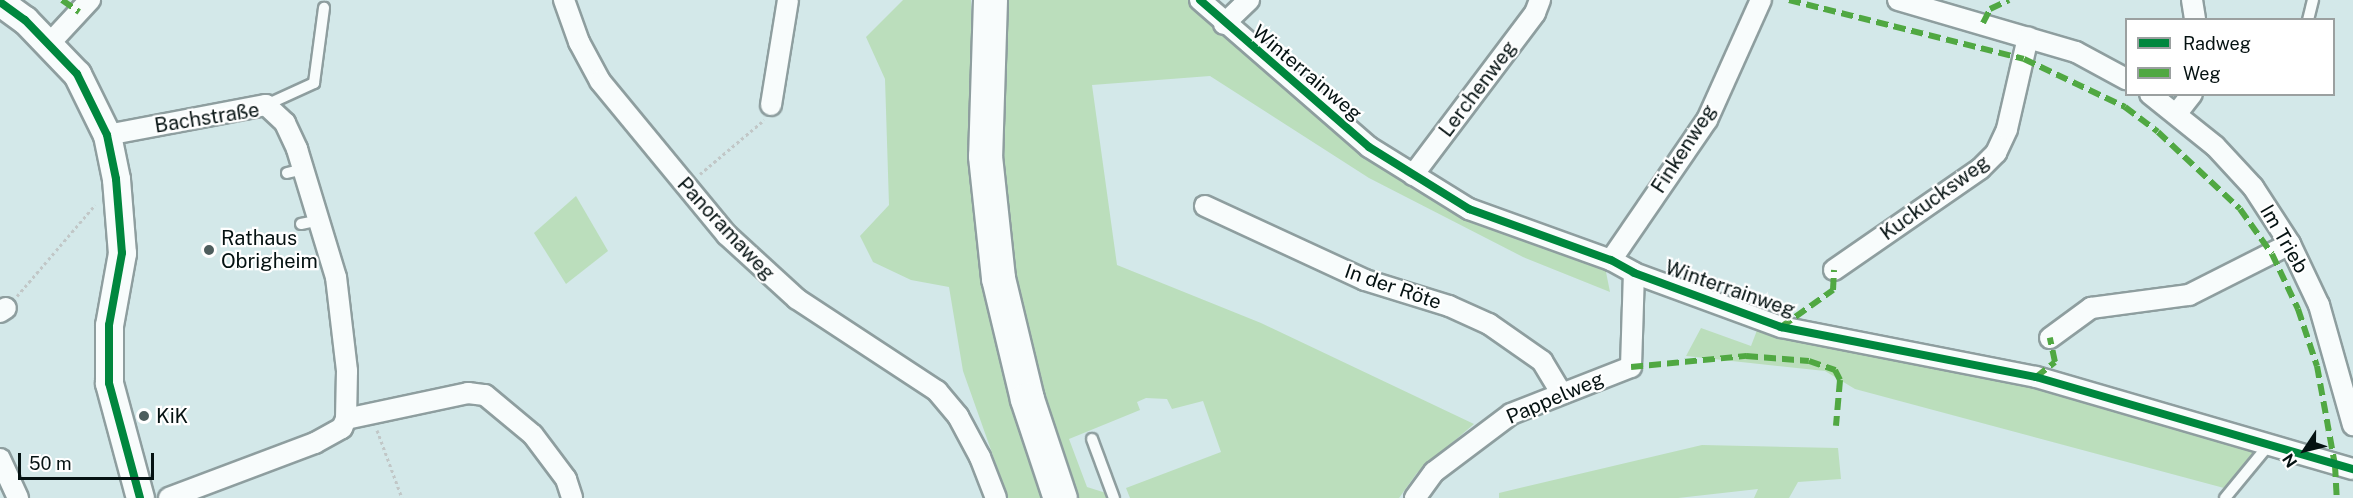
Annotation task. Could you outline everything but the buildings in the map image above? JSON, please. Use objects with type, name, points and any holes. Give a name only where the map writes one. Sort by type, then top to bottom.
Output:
[{"type":"highway","points":[[990,0],[985,156],[997,268],[1027,399],[1060,498]]},
{"type":"main road","points":[[0,2],[50,43],[77,74],[107,135],[116,179],[122,253],[108,325],[109,383],[140,498]]},
{"type":"street","points":[[50,43],[90,0]]},
{"type":"street","name":"Panoramaweg","points":[[564,0],[579,42],[600,81],[685,186],[764,272],[797,299],[937,391],[958,416],[980,457],[996,498]]},
{"type":"street","points":[[771,105],[788,0]]},
{"type":"street","name":"Winterrainweg","points":[[1200,0],[1224,24],[1369,147],[1469,209],[1611,260],[1634,273],[1781,327],[2036,377],[2153,408],[2267,447],[2353,469]]},
{"type":"street","points":[[1224,24],[1249,0]]},
{"type":"street","name":"Lerchenweg","points":[[1413,175],[1535,13],[1540,0]]},
{"type":"street","name":"Finkenweg","points":[[1611,260],[1707,120],[1761,0]]},
{"type":"street","points":[[1898,0],[1944,5],[2028,37],[2076,52],[2125,78]]},
{"type":"street","points":[[2192,0],[2195,18]]},
{"type":"street","name":"Kuckucksweg","points":[[1834,270],[1980,169],[1996,153],[2007,129],[2028,37]]},
{"type":"street","name":"Im Trieb","points":[[2153,96],[2177,113],[2253,187],[2290,244],[2319,305],[2353,425]]},
{"type":"street","points":[[2177,113],[2190,96]]},
{"type":"street","name":"Bachstraße","points":[[107,135],[266,105],[280,130],[295,171],[320,220],[336,278],[347,371],[346,419]]},
{"type":"street","name":"In der Röte","points":[[1205,206],[1365,280],[1449,306],[1489,324],[1542,360],[1561,393]]},
{"type":"street","points":[[2050,338],[2091,308],[2189,295],[2290,244]]},
{"type":"street","name":"Pappelweg","points":[[1415,498],[1434,472],[1471,441],[1511,414],[1631,367],[1634,273]]},
{"type":"street","points":[[169,498],[315,443],[342,428],[346,419],[468,393],[485,395],[534,435],[566,479],[572,498]]},
{"type":"street","points":[[0,459],[18,498]]},
{"type":"lane","points":[[2308,18],[2313,0]]},
{"type":"lane","points":[[266,105],[314,83],[324,8]]},
{"type":"lane","points":[[301,224],[320,220]]},
{"type":"lane","points":[[1092,439],[1114,498]]},
{"type":"lane","points":[[2225,498],[2267,447]]},
{"type":"path","points":[[685,186],[762,125],[771,105]]},
{"type":"path","points":[[3,310],[116,179]]},
{"type":"path","points":[[372,413],[402,498]]},
{"type":"green space","points":[[903,0],[971,0],[971,141],[1045,498],[1008,498],[963,371],[949,287],[911,280],[873,262],[860,236],[889,205],[885,79],[866,37]]},
{"type":"green space","points":[[997,0],[1188,0],[1367,155],[1605,267],[1610,292],[1523,257],[1369,178],[1210,76],[1092,85],[1117,265],[1261,323],[1474,424],[1417,473],[1399,498],[1130,498],[1126,488],[1221,452],[1203,401],[1172,409],[1167,399],[1146,398],[1137,402],[1140,410],[1069,439],[1087,487],[1106,493],[1108,498],[1075,498],[1054,441],[1029,347],[1009,244],[995,149]]},
{"type":"green space","points":[[576,196],[608,251],[566,284],[534,233]]},
{"type":"green space","points":[[1759,325],[2111,400],[2258,451],[2224,488],[1855,389],[1825,371],[1686,356],[1701,328],[1751,346]]},
{"type":"green space","points":[[1702,445],[1838,448],[1841,479],[1798,482],[1789,498],[1754,498],[1758,489],[1678,498],[1499,498],[1499,493]]},
{"type":"marked path","points":[[62,0],[79,12]]},
{"type":"marked path","points":[[1789,0],[2024,59],[2125,107],[2158,132],[2240,209],[2272,254],[2298,309],[2317,366],[2335,465],[2337,498]]},
{"type":"marked path","points":[[1983,23],[1990,9],[2009,0]]},
{"type":"marked path","points":[[1781,327],[1833,290],[1834,270]]},
{"type":"marked path","points":[[2036,377],[2055,362],[2050,338]]},
{"type":"marked path","points":[[1631,367],[1746,356],[1809,361],[1835,370],[1840,380],[1836,426]]},
{"type":"cycle path","points":[[1200,0],[1369,147],[1469,209],[1611,260],[1634,273],[1781,327],[2036,377],[2353,469]]},
{"type":"cycle path","points":[[0,2],[25,20],[77,74],[107,135],[116,179],[122,253],[109,325],[109,383],[140,498]]},
{"type":"place","name":"Rathaus Obrigheim","points":[[209,250]]},
{"type":"place","name":"KiK","points":[[144,416]]}]
